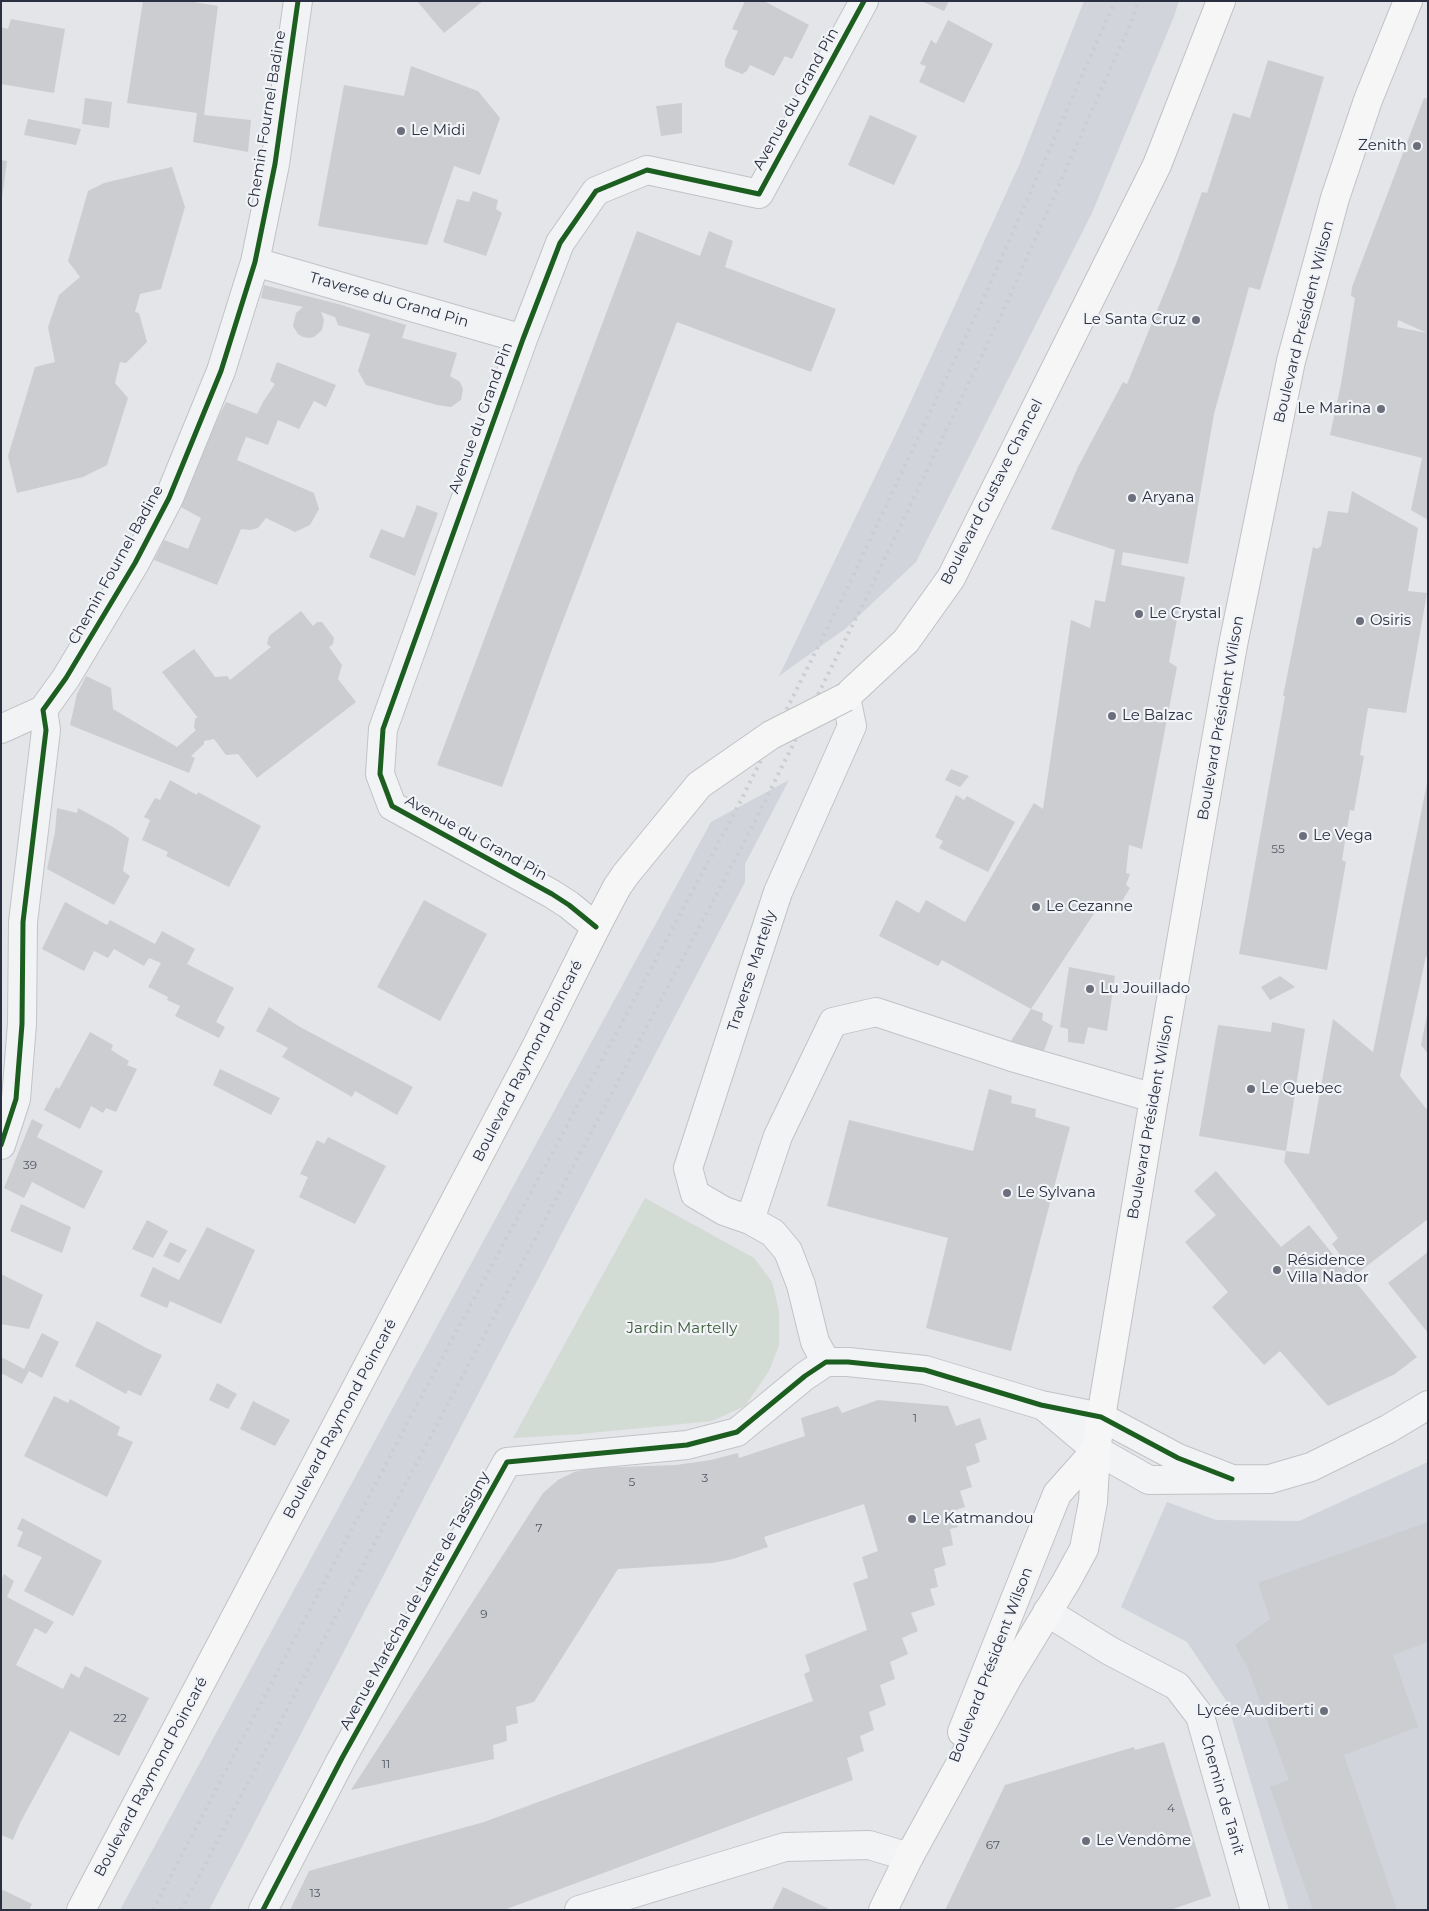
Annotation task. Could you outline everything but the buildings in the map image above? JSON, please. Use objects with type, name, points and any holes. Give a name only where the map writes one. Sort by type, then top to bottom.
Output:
[{"type":"main road","name":"Boulevard Gustave Chancel","points":[[596,927],[626,874],[700,785],[771,735],[846,697],[906,641],[951,578],[1157,164],[1221,1]]},
{"type":"main road","name":"Boulevard Président Wilson","points":[[883,1910],[909,1857],[1008,1677],[1084,1549],[1093,1502],[1096,1450],[1101,1417],[1154,1098],[1232,654],[1291,361],[1335,198],[1368,100],[1408,1]]},
{"type":"main road","name":"Boulevard Raymond Poincaré","points":[[81,1910],[535,1049],[596,927]]},
{"type":"main road","name":"Boulevard Président Wilson","points":[[941,1800],[962,1732],[1058,1494],[1096,1450]]},
{"type":"main road","name":"Boulevard Président Wilson","points":[[1033,1558],[1037,1593],[1047,1612]]},
{"type":"street","name":"Chemin Fournel Badine","points":[[43,710],[66,678],[130,571],[169,498],[221,371],[255,262],[275,164],[298,1]]},
{"type":"street","name":"Avenue du Grand Pin","points":[[596,927],[569,904],[392,806],[380,774],[382,729],[523,339],[560,243],[596,191],[647,170],[759,194],[864,1]]},
{"type":"street","name":"Traverse du Grand Pin","points":[[255,262],[523,339]]},
{"type":"street","name":"Traverse Martelly","points":[[826,1362],[815,1342],[801,1284],[788,1251],[773,1233],[750,1220],[724,1212],[695,1194],[688,1168],[778,892],[852,726],[846,697]]},
{"type":"street","points":[[1,729],[43,710],[46,730],[22,922],[22,1024],[16,1099],[1,1145]]},
{"type":"street","points":[[750,1220],[778,1136],[833,1022],[876,1012],[1012,1057],[1154,1098]]},
{"type":"street","points":[[826,1362],[848,1362],[925,1370],[1041,1404],[1101,1417],[1178,1458],[1232,1479]]},
{"type":"street","name":"Avenue Maréchal de Lattre de Tassigny","points":[[263,1910],[342,1758],[507,1462],[687,1444],[737,1432],[805,1376],[826,1362]]},
{"type":"street","points":[[1041,1404],[1096,1450],[1149,1480],[1270,1479],[1311,1467],[1388,1429],[1428,1405]]},
{"type":"street","name":"Chemin de Tanit","points":[[1047,1612],[1110,1652],[1177,1686],[1200,1716],[1255,1910]]},
{"type":"street","points":[[579,1910],[785,1847],[869,1845],[909,1857]]},
{"type":"shaded area","points":[[1084,1],[1179,1],[1092,213],[916,562],[845,629],[779,676],[900,425],[1020,163]]},
{"type":"shaded area","points":[[789,780],[745,864],[745,882],[209,1910],[120,1910],[711,822]]},
{"type":"shaded area","points":[[1428,1462],[1428,1910],[1289,1910],[1227,1702],[1187,1642],[1121,1607],[1167,1502],[1216,1520],[1299,1521]]},
{"type":"green space","name":"Jardin Martelly","points":[[645,1198],[754,1258],[772,1282],[779,1311],[779,1345],[769,1371],[745,1406],[712,1421],[580,1434],[513,1438]]},
{"type":"railway","points":[[153,1910],[411,1416],[736,810],[846,591],[986,293],[1115,1]]},
{"type":"railway","points":[[181,1910],[751,829],[865,600],[1005,307],[1133,18],[1138,1]]},
{"type":"cycle path","points":[[1,1145],[16,1099],[22,1024],[23,922],[46,730],[43,710],[66,678],[135,563],[169,498],[221,371],[255,262],[275,164],[298,1]]},
{"type":"cycle path","points":[[596,927],[552,894],[392,806],[380,774],[383,729],[523,339],[560,243],[596,191],[647,170],[759,194],[864,1]]},
{"type":"cycle path","points":[[263,1910],[342,1758],[507,1462],[687,1445],[737,1432],[805,1376],[826,1362],[848,1362],[925,1370],[1041,1405],[1101,1417],[1178,1458],[1232,1479]]},
{"type":"place","name":"Le Midi","points":[[401,131]]},
{"type":"place","name":"Zenith","points":[[1417,146]]},
{"type":"place","name":"Le Santa Cruz","points":[[1196,320]]},
{"type":"place","name":"Le Marina","points":[[1381,409]]},
{"type":"place","name":"Aryana","points":[[1132,498]]},
{"type":"place","name":"Le Crystal","points":[[1139,614]]},
{"type":"place","name":"Osiris","points":[[1360,621]]},
{"type":"place","name":"Le Balzac","points":[[1112,716]]},
{"type":"place","name":"Le Vega","points":[[1303,836]]},
{"type":"place","name":"Le Cezanne","points":[[1036,907]]},
{"type":"place","name":"Lu Jouillado","points":[[1090,989]]},
{"type":"place","name":"Le Quebec","points":[[1251,1089]]},
{"type":"place","name":"Le Sylvana","points":[[1007,1193]]},
{"type":"place","name":"Résidence Villa Nador","points":[[1277,1270]]},
{"type":"place","name":"Le Katmandou","points":[[912,1519]]},
{"type":"place","name":"Lycée Audiberti","points":[[1324,1711]]},
{"type":"place","name":"Le Vendôme","points":[[1086,1841]]}]
